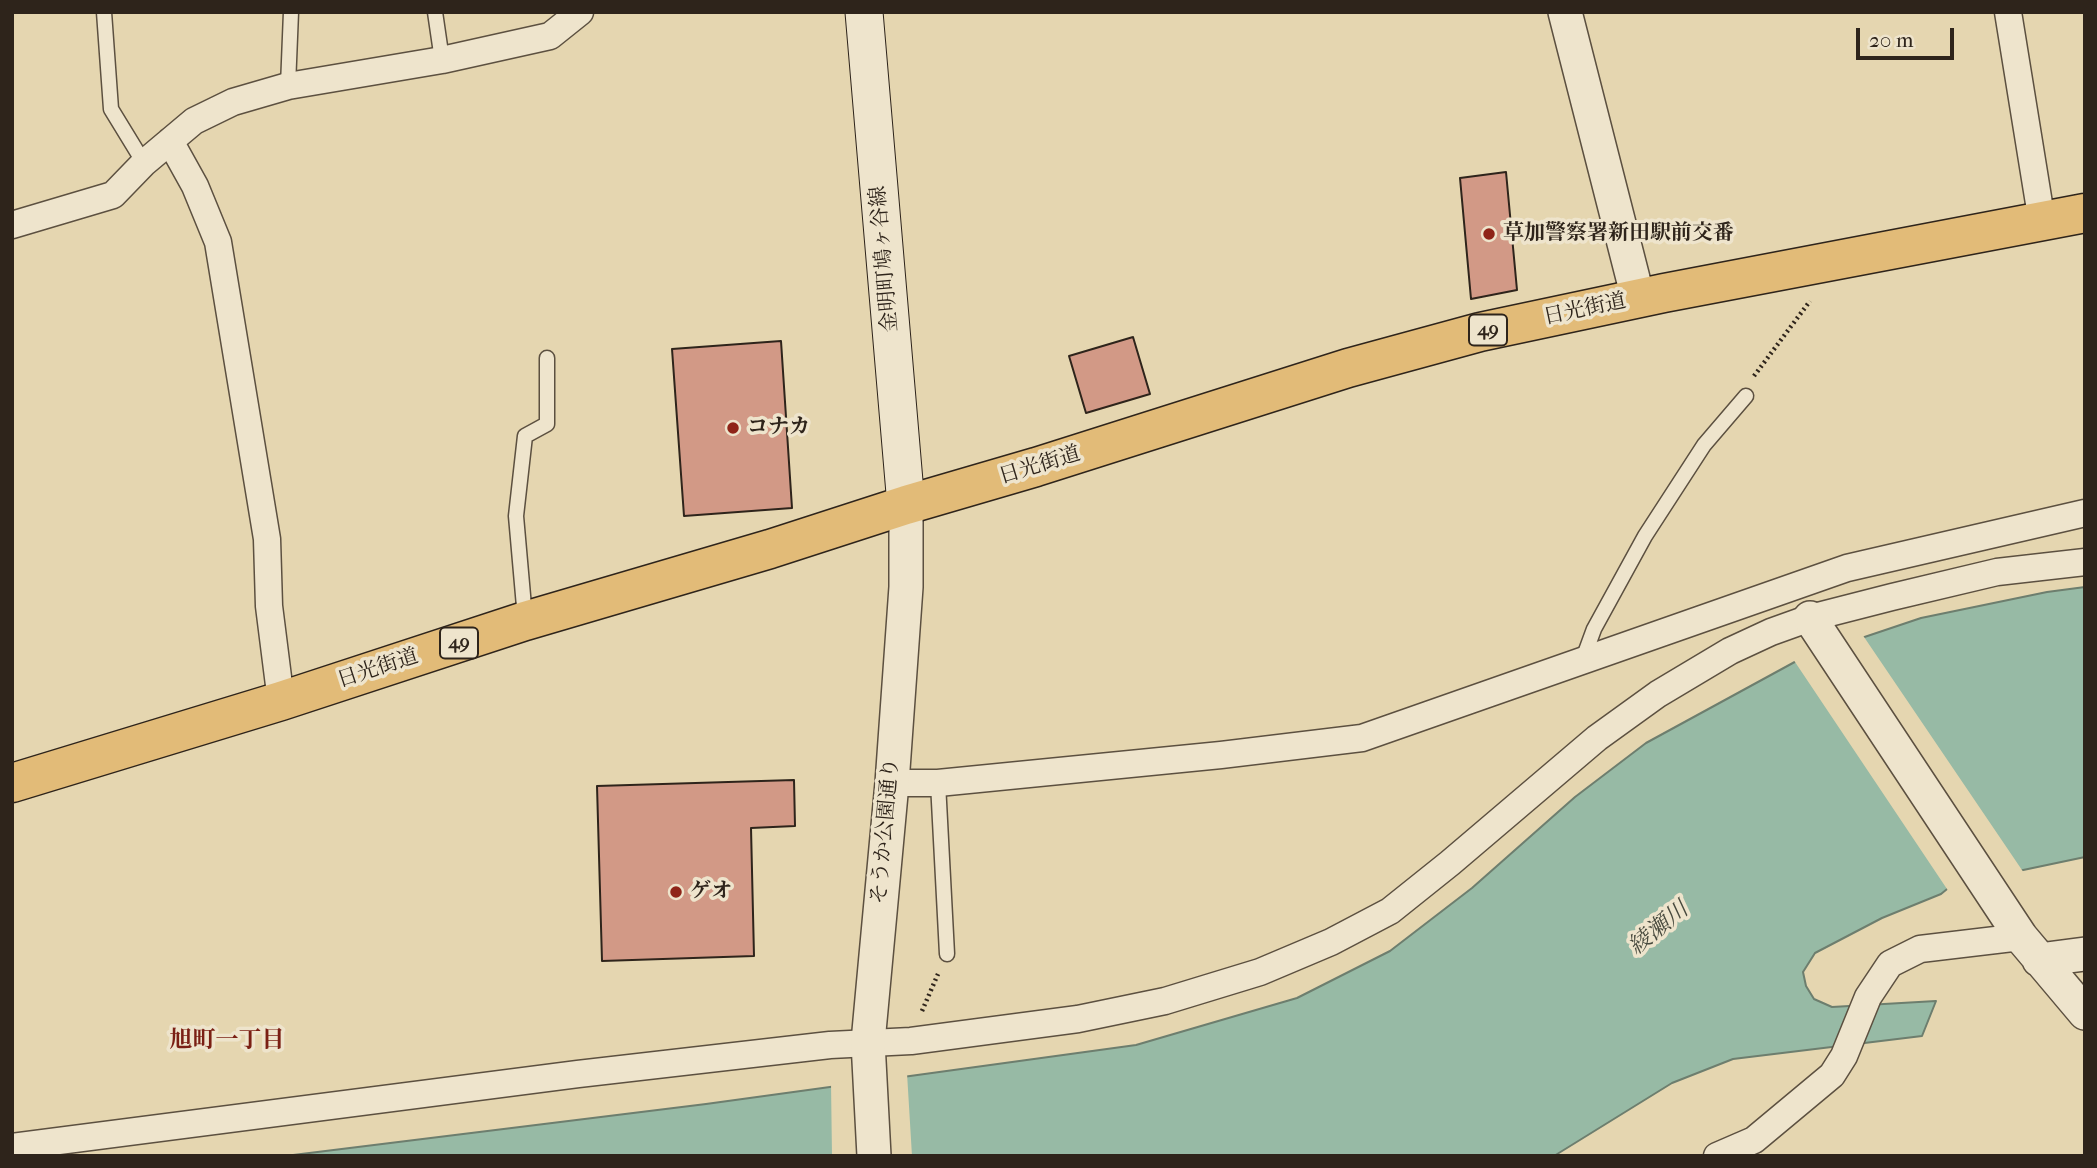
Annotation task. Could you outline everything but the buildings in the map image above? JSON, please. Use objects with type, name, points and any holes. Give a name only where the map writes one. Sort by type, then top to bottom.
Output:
[{"type":"main road","name":"金明町鳩ヶ谷線","points":[[864,12],[906,505]]},
{"type":"main road","name":"日光街道","points":[[12,783],[281,701],[525,621],[770,549],[1348,368],[1480,332],[1638,298],[2085,213]]},
{"type":"street","points":[[12,225],[113,195],[144,163],[194,121],[233,102],[288,86],[442,60],[550,36],[580,12]]},
{"type":"street","points":[[1565,12],[1638,298]]},
{"type":"street","points":[[2008,12],[2042,222]]},
{"type":"street","points":[[170,141],[195,186],[218,242],[267,539],[269,606],[281,701]]},
{"type":"street","name":"そうか公園通り","points":[[874,1156],[868,1057],[906,587],[906,505]]},
{"type":"street","points":[[892,783],[938,783],[1362,738],[1847,568],[2085,513]]},
{"type":"street","points":[[12,1147],[578,1074],[868,1057],[911,1041],[1078,1019],[1165,1001],[1259,972],[1331,942],[1390,911],[1597,738],[1658,694],[1730,651],[1771,632],[1818,630],[1997,572],[2085,562]]},
{"type":"street","points":[[1818,630],[2023,939],[2085,1013]]},
{"type":"street","points":[[1717,1156],[1754,1140],[1832,1075],[1844,1056],[1867,997],[1890,964],[1920,949],[2023,939],[2085,954]]},
{"type":"lane","points":[[104,12],[111,109],[144,163]]},
{"type":"lane","points":[[288,86],[291,12]]},
{"type":"lane","points":[[435,12],[442,60]]},
{"type":"lane","points":[[525,621],[516,516],[524,436],[547,424],[547,358]]},
{"type":"lane","points":[[1583,659],[1594,629],[1645,536],[1704,445],[1746,396]]},
{"type":"lane","points":[[938,783],[947,954]]},
{"type":"path","points":[[1746,396],[1745,388],[1842,259]]},
{"type":"path","points":[[924,1009],[947,954]]},
{"type":"water","name":"綾瀬川","points":[[2085,587],[2085,857],[1952,885],[1941,894],[1882,918],[1815,953],[1803,972],[1806,986],[1814,999],[1832,1007],[1936,1001],[1922,1036],[1733,1059],[1672,1083],[1554,1156],[285,1156],[706,1104],[1136,1045],[1297,998],[1390,951],[1472,888],[1575,797],[1646,743],[1802,658],[1921,618],[2047,592]]},
{"type":"pier","points":[[1862,634],[2024,873],[1949,892],[1793,659]]},
{"type":"pier","points":[[907,1073],[912,1156],[832,1156],[831,1083]]},
{"type":"place","name":"草加警察署新田駅前交番","points":[[1489,234]]},
{"type":"place","name":"コナカ","points":[[733,428]]},
{"type":"place","name":"ゲオ","points":[[676,892]]},
{"type":"district","name":"旭町一丁目","points":[[227,1041]]}]
